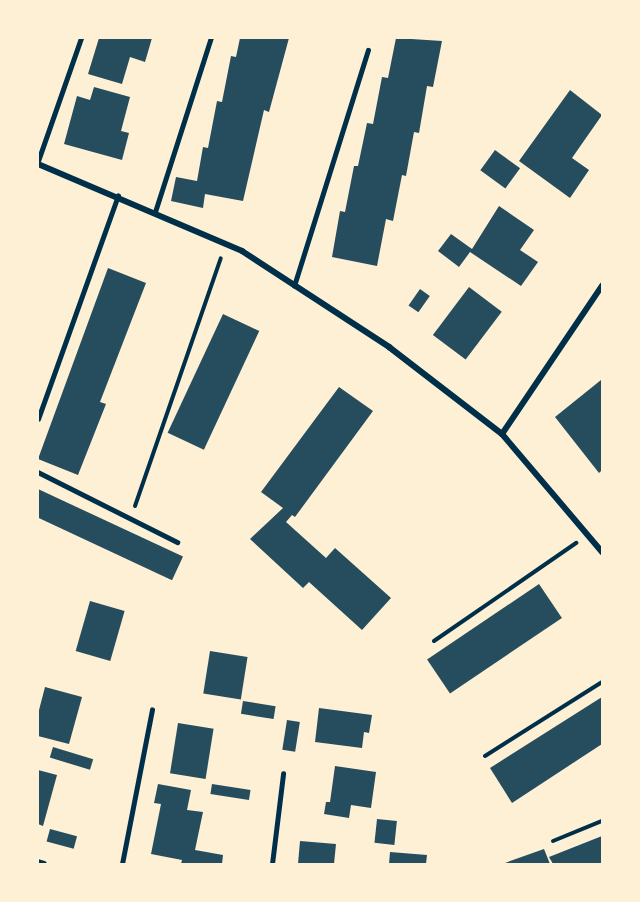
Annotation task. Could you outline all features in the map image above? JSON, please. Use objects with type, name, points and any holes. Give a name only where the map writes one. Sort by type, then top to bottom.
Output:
[{"type":"street","points":[[38,163],[225,244],[388,347],[502,434],[603,552]]},
{"type":"street","points":[[502,434],[603,286]]},
{"type":"street","points":[[38,862],[44,864]]},
{"type":"lane","points":[[38,163],[81,38]]},
{"type":"lane","points":[[155,212],[211,38]]},
{"type":"lane","points":[[294,286],[368,50]]},
{"type":"lane","points":[[38,419],[118,196]]},
{"type":"lane","points":[[38,472],[177,542]]},
{"type":"lane","points":[[122,864],[153,710]]},
{"type":"lane","points":[[272,864],[283,774]]},
{"type":"path","points":[[130,518],[225,244]]},
{"type":"path","points":[[434,641],[589,534]]},
{"type":"path","points":[[485,756],[603,682]]},
{"type":"path","points":[[553,842],[603,821]]},
{"type":"building","points":[[99,38],[152,38],[145,62],[130,57],[122,84],[88,74]]},
{"type":"building","points":[[240,38],[289,38],[269,112],[264,110],[243,201],[205,194],[203,208],[171,201],[176,177],[197,181],[203,147],[208,148],[217,101],[222,102],[231,56],[236,57]]},
{"type":"building","points":[[396,38],[442,41],[433,87],[427,86],[419,133],[414,132],[406,176],[402,175],[393,221],[386,219],[377,266],[332,257],[340,211],[345,212],[354,166],[358,166],[367,123],[373,124],[382,77],[388,78]]},
{"type":"building","points":[[94,87],[130,97],[121,131],[129,133],[122,160],[64,144],[77,96],[90,100]]},
{"type":"building","points":[[570,90],[602,115],[572,158],[589,170],[570,198],[519,161]]},
{"type":"building","points":[[495,150],[520,168],[505,188],[480,170]]},
{"type":"building","points":[[499,206],[534,230],[520,250],[538,262],[521,286],[470,252],[459,267],[438,251],[451,234],[472,249]]},
{"type":"building","points":[[108,268],[146,283],[100,402],[106,404],[78,475],[38,459]]},
{"type":"building","points":[[469,287],[502,312],[466,360],[433,335]]},
{"type":"building","points":[[420,289],[430,296],[418,312],[409,305]]},
{"type":"building","points":[[223,314],[259,331],[204,450],[168,433]]},
{"type":"building","points":[[601,380],[602,470],[599,473],[555,417]]},
{"type":"building","points":[[339,387],[373,411],[295,517],[292,515],[286,522],[326,558],[335,548],[391,598],[362,630],[309,582],[303,588],[250,539],[283,508],[261,492]]},
{"type":"building","points":[[38,489],[183,557],[172,580],[38,518]]},
{"type":"building","points":[[539,584],[562,618],[450,693],[427,659]]},
{"type":"building","points":[[90,601],[125,611],[110,661],[76,651]]},
{"type":"building","points":[[210,651],[248,657],[241,699],[203,693]]},
{"type":"building","points":[[45,687],[82,697],[69,744],[38,736],[38,714]]},
{"type":"building","points":[[602,697],[602,744],[512,803],[490,768]]},
{"type":"building","points":[[243,701],[276,706],[274,719],[241,714]]},
{"type":"building","points":[[319,708],[372,715],[369,733],[364,732],[362,748],[315,742]]},
{"type":"building","points":[[287,720],[300,722],[295,752],[282,750]]},
{"type":"building","points":[[178,723],[214,729],[206,779],[170,773]]},
{"type":"building","points":[[53,747],[93,759],[90,770],[50,758]]},
{"type":"building","points":[[335,766],[376,772],[371,808],[351,805],[349,818],[324,814],[326,802],[330,802]]},
{"type":"building","points":[[38,770],[57,775],[43,826],[38,824]]},
{"type":"building","points":[[158,784],[191,790],[187,810],[203,812],[195,850],[223,855],[222,864],[181,864],[182,860],[151,854],[161,804],[154,803]]},
{"type":"building","points":[[212,784],[251,790],[249,800],[210,794]]},
{"type":"building","points":[[377,819],[397,821],[394,845],[374,843]]},
{"type":"building","points":[[50,829],[77,836],[74,849],[47,842]]},
{"type":"building","points":[[602,836],[602,864],[553,864],[549,857]]},
{"type":"building","points":[[300,841],[336,844],[334,864],[298,864]]},
{"type":"building","points":[[544,849],[550,864],[502,864]]},
{"type":"building","points":[[390,852],[427,855],[426,864],[389,864]]}]
